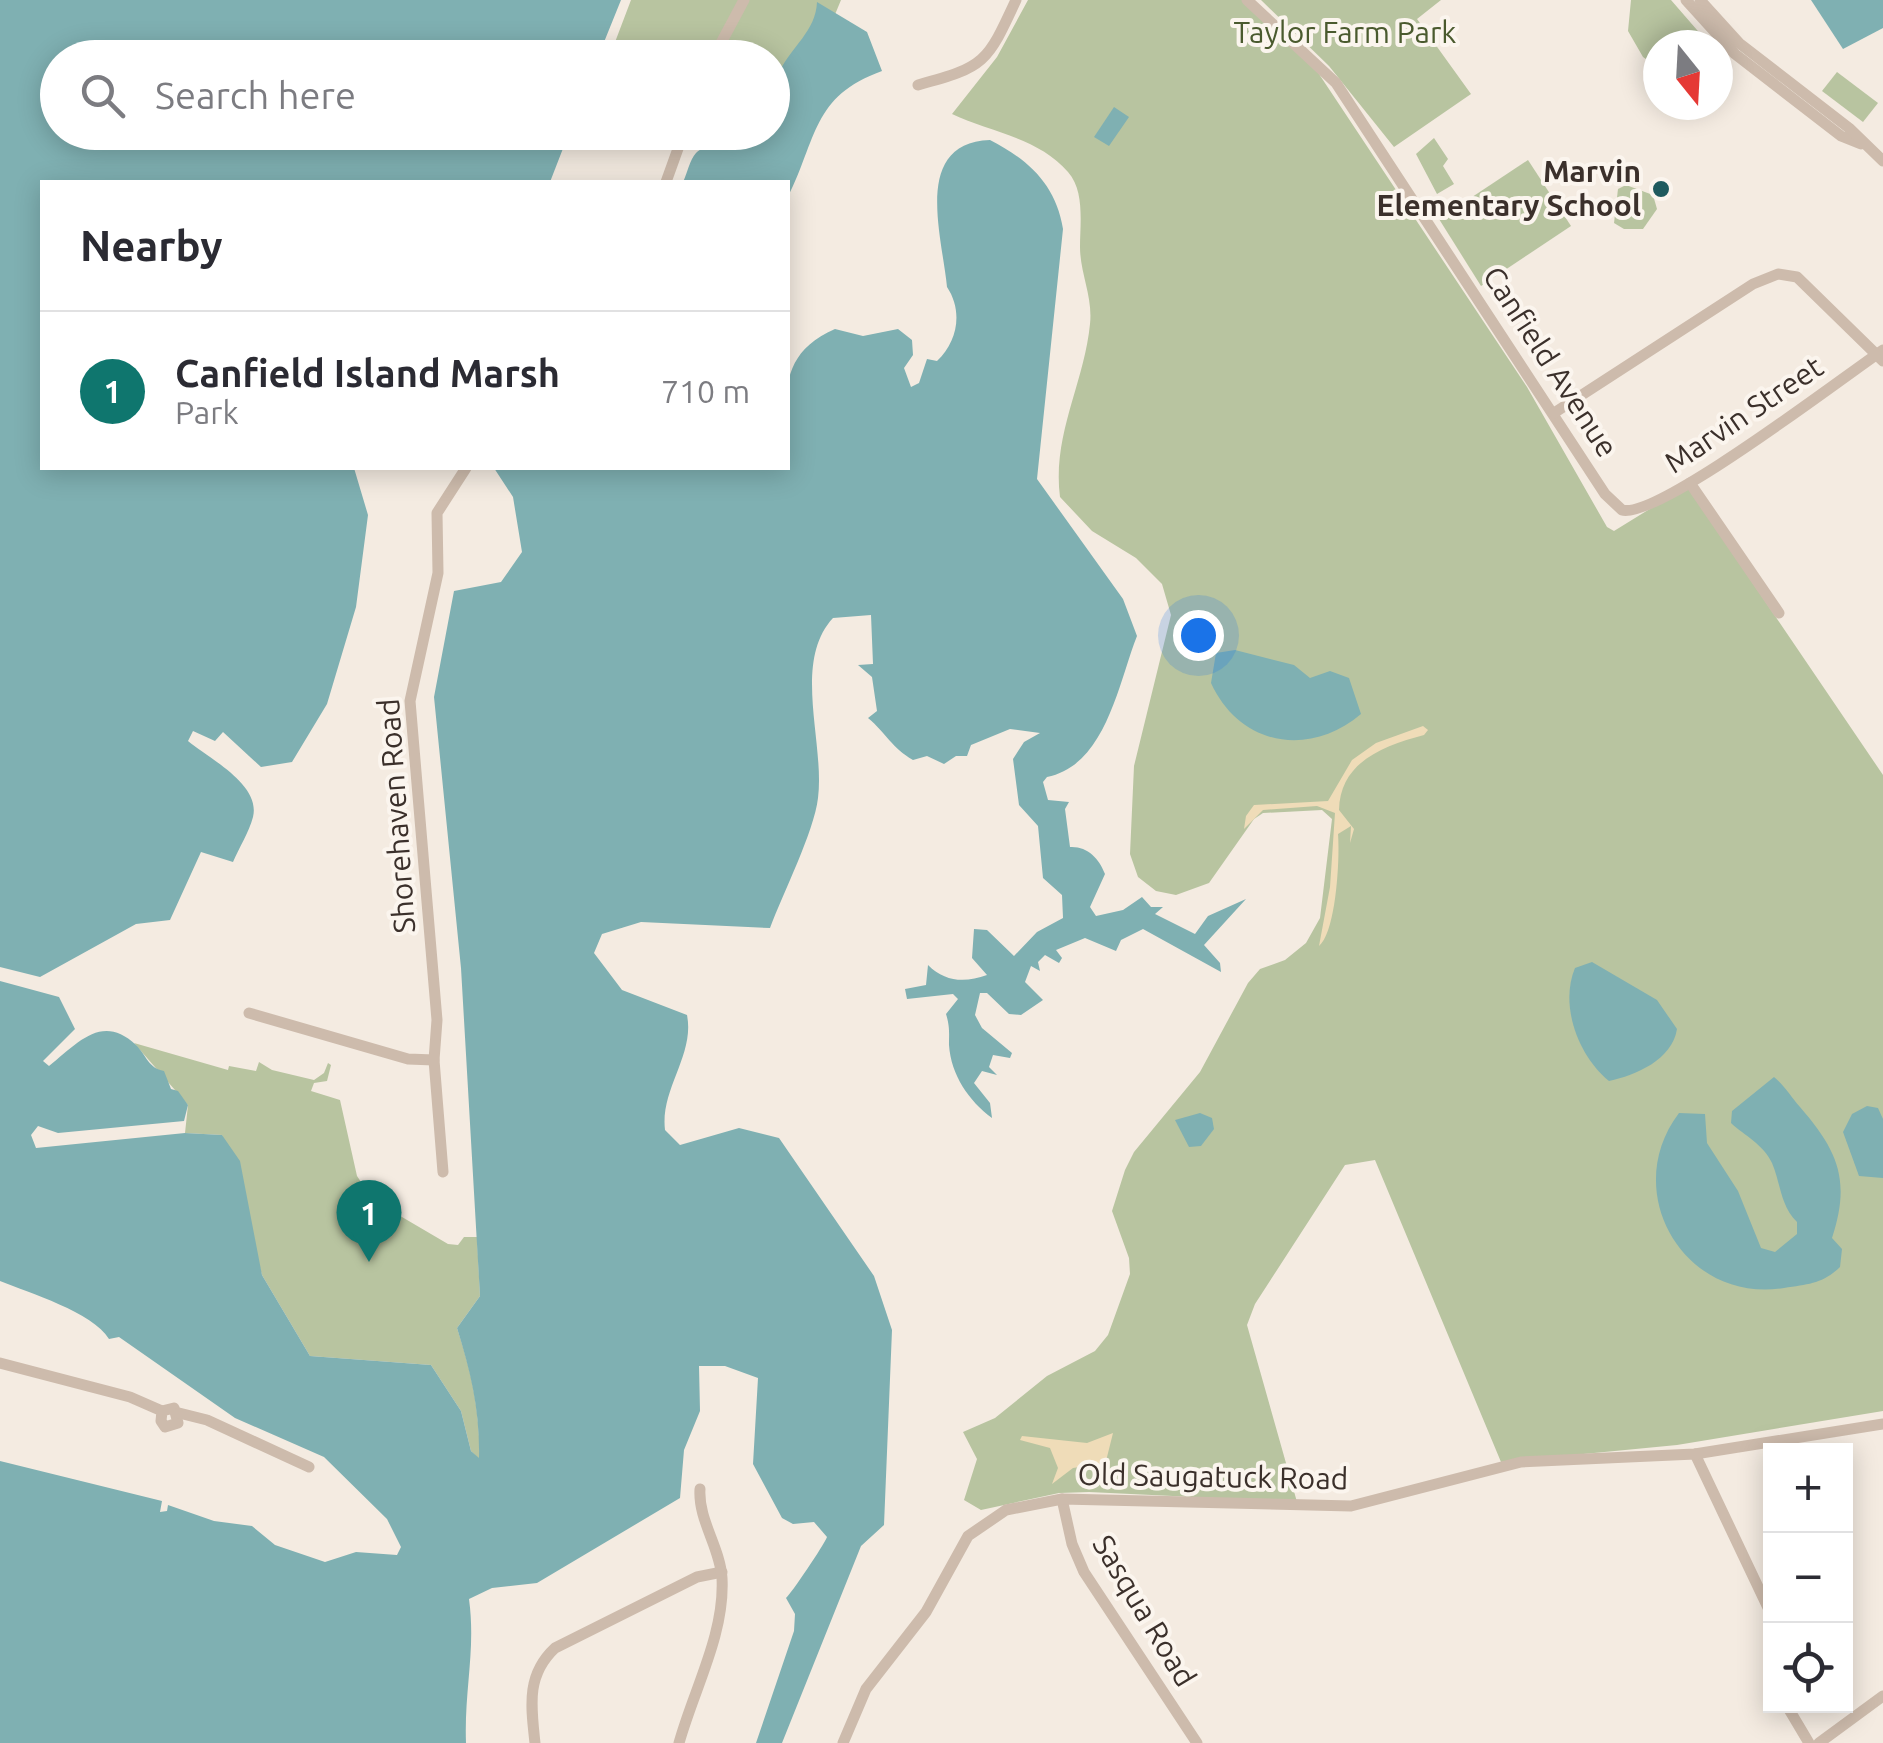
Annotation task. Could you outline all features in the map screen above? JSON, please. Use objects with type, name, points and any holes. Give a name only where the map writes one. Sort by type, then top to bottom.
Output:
[{"type":"street","points":[[723,40],[744,0]]},
{"type":"street","points":[[918,85],[966,72],[983,62],[1016,0]]},
{"type":"street","name":"Canfield Avenue","points":[[1247,0],[1336,84],[1605,494],[1630,512]]},
{"type":"street","points":[[1686,0],[1738,50],[1841,136],[1883,161]]},
{"type":"street","points":[[1700,0],[1738,50]]},
{"type":"street","points":[[667,180],[678,150]]},
{"type":"street","points":[[1554,412],[1753,284],[1778,274],[1797,276],[1881,355]]},
{"type":"street","name":"Marvin Street","points":[[1630,512],[1650,508],[1690,483],[1881,355]]},
{"type":"street","name":"Shorehaven Road","points":[[443,1172],[434,1060],[436,1000],[410,702],[438,573],[437,513],[465,470]]},
{"type":"street","points":[[1690,483],[1778,613]]},
{"type":"street","points":[[250,1013],[408,1059],[434,1060]]},
{"type":"street","points":[[0,1363],[130,1398],[162,1411],[171,1407],[309,1467]]},
{"type":"street","name":"Old Saugatuck Road","points":[[843,1743],[866,1689],[926,1612],[968,1536],[996,1514],[1062,1499],[1351,1506],[1521,1462],[1695,1454],[1883,1424]]},
{"type":"street","points":[[1695,1454],[1763,1597]]},
{"type":"street","points":[[679,1743],[719,1625],[722,1572],[699,1504],[700,1489]]},
{"type":"street","name":"Sasqua Road","points":[[1062,1499],[1072,1544],[1084,1572],[1196,1743]]},
{"type":"street","points":[[535,1743],[532,1680],[541,1660],[554,1648],[697,1577],[722,1572]]},
{"type":"street","points":[[1819,1743],[1883,1696]]},
{"type":"street","points":[[1791,1713],[1809,1743]]},
{"type":"green space","points":[[631,0],[841,0],[790,123],[790,40],[616,40]]},
{"type":"green space","points":[[1028,0],[1244,0],[1311,62],[1527,387],[1607,527],[1614,531],[1687,486],[1883,775],[1883,1411],[1677,1445],[1501,1462],[1375,1160],[1345,1165],[1255,1304],[1247,1325],[1297,1502],[1089,1492],[1059,1493],[981,1510],[964,1500],[977,1459],[963,1432],[995,1418],[1047,1376],[1095,1351],[1108,1335],[1130,1274],[1129,1258],[1112,1211],[1125,1170],[1134,1152],[1200,1072],[1248,983],[1260,969],[1285,960],[1306,943],[1320,918],[1332,819],[1322,810],[1263,813],[1254,819],[1209,883],[1176,895],[1156,891],[1138,877],[1130,854],[1134,766],[1171,615],[1162,584],[1136,558],[1092,531],[1060,497],[1060,452],[1090,324],[1077,188],[1068,172],[1043,151],[952,114],[997,57]]},
{"type":"green space","name":"Taylor Farm Park","points":[[1261,0],[1441,0],[1417,19],[1471,94],[1394,147],[1329,66]]},
{"type":"green space","points":[[1631,0],[1671,0],[1697,30],[1643,30],[1643,57],[1628,31]]},
{"type":"green space","points":[[1837,72],[1878,103],[1863,122],[1822,91]]},
{"type":"green space","points":[[1434,138],[1448,159],[1443,166],[1454,184],[1437,194],[1416,154]]},
{"type":"green space","points":[[1528,160],[1571,226],[1481,286],[1439,219]]},
{"type":"green space","points":[[1626,185],[1653,195],[1657,209],[1643,229],[1624,229],[1614,223],[1618,189]]},
{"type":"green space","points":[[134,1043],[228,1070],[229,1066],[256,1071],[259,1062],[272,1070],[314,1080],[324,1073],[328,1063],[331,1065],[327,1081],[314,1083],[311,1091],[340,1100],[357,1176],[373,1200],[448,1244],[458,1245],[464,1237],[477,1237],[480,1296],[457,1328],[474,1393],[480,1460],[471,1451],[461,1411],[431,1365],[310,1356],[262,1275],[222,1135],[185,1133],[188,1105]]},
{"type":"sand","points":[[1423,726],[1428,730],[1424,735],[1379,751],[1347,780],[1339,810],[1354,829],[1350,843],[1351,826],[1338,834],[1333,911],[1319,946],[1330,887],[1335,813],[1317,806],[1263,810],[1244,829],[1246,816],[1254,805],[1328,801],[1352,760],[1376,743]]},
{"type":"sand","points":[[1113,1433],[1104,1469],[1100,1464],[1073,1468],[1052,1484],[1058,1468],[1050,1448],[1020,1440],[1022,1436],[1087,1443]]},
{"type":"water","points":[[0,0],[621,0],[605,40],[40,40],[40,150],[562,150],[551,180],[40,180],[40,470],[355,470],[368,515],[356,607],[327,704],[292,762],[261,767],[223,732],[215,741],[193,731],[188,741],[241,783],[249,794],[253,817],[233,862],[201,852],[170,920],[136,924],[40,977],[0,967]]},
{"type":"water","points":[[1811,0],[1883,0],[1883,28],[1843,49]]},
{"type":"water","points":[[817,2],[867,32],[882,71],[859,81],[829,107],[790,192],[790,180],[684,180],[692,159],[700,150],[790,150],[790,55],[816,12]]},
{"type":"water","points":[[1114,107],[1129,117],[1109,146],[1094,137]]},
{"type":"water","points":[[990,140],[1017,156],[1047,187],[1059,213],[1063,229],[1037,479],[1123,599],[1137,636],[1107,720],[1083,757],[1043,782],[1048,800],[1069,802],[1065,809],[1070,847],[1092,854],[1105,874],[1090,907],[1096,916],[1123,910],[1142,897],[1151,907],[1163,907],[1155,914],[1195,934],[1208,916],[1246,899],[1204,945],[1220,963],[1221,972],[1143,929],[1121,940],[1116,951],[1085,938],[1056,950],[1062,958],[1059,963],[1045,955],[1038,962],[1040,971],[1031,966],[1025,982],[1043,1000],[1021,1015],[1009,1014],[987,993],[980,993],[975,1015],[982,1028],[1012,1053],[1010,1058],[993,1055],[989,1067],[997,1075],[982,1071],[974,1083],[990,1103],[992,1118],[969,1095],[953,1067],[946,1014],[958,999],[953,994],[907,999],[905,989],[926,985],[928,965],[941,975],[956,979],[987,975],[972,958],[974,929],[987,930],[1014,956],[1037,932],[1063,918],[1062,895],[1043,878],[1038,826],[1019,805],[1013,759],[1024,742],[1040,733],[1010,729],[971,745],[967,756],[956,756],[944,764],[927,756],[913,760],[868,718],[877,711],[872,677],[858,665],[873,664],[871,615],[833,618],[814,657],[818,798],[804,845],[770,928],[641,922],[602,934],[594,953],[622,990],[687,1015],[686,1044],[667,1100],[665,1130],[680,1145],[739,1128],[779,1138],[874,1276],[892,1330],[884,1525],[861,1546],[782,1743],[756,1743],[794,1631],[795,1614],[786,1598],[827,1537],[814,1522],[793,1524],[782,1518],[753,1464],[758,1378],[725,1366],[699,1366],[700,1411],[684,1450],[680,1498],[537,1583],[492,1588],[469,1599],[466,1743],[0,1743],[0,1461],[162,1501],[160,1512],[167,1511],[168,1505],[214,1521],[252,1526],[275,1545],[325,1562],[356,1552],[397,1555],[401,1547],[387,1519],[324,1457],[235,1418],[119,1337],[109,1339],[75,1312],[0,1281],[0,981],[59,997],[75,1029],[43,1061],[49,1066],[91,1035],[112,1032],[136,1045],[151,1064],[164,1071],[171,1089],[178,1091],[188,1105],[184,1121],[58,1133],[38,1126],[31,1135],[36,1148],[185,1133],[222,1135],[240,1161],[262,1275],[310,1356],[431,1365],[461,1411],[471,1451],[479,1458],[474,1392],[457,1328],[480,1296],[461,968],[434,697],[454,591],[501,582],[522,552],[513,497],[495,470],[790,470],[792,369],[801,354],[835,329],[863,336],[898,329],[912,340],[913,355],[904,368],[911,387],[919,383],[927,359],[937,361],[950,344],[956,326],[955,306],[947,287],[937,195],[941,174],[950,157],[966,145]]},
{"type":"water","points":[[1235,650],[1294,665],[1310,678],[1330,671],[1349,678],[1361,714],[1320,737],[1277,739],[1257,732],[1239,721],[1211,683],[1216,653]]},
{"type":"water","points":[[1592,962],[1657,1000],[1677,1029],[1668,1049],[1651,1064],[1609,1081],[1581,1045],[1571,1014],[1569,998],[1575,968]]},
{"type":"water","points":[[1774,1077],[1832,1152],[1840,1199],[1832,1238],[1842,1249],[1840,1267],[1808,1284],[1748,1288],[1717,1279],[1691,1260],[1672,1236],[1659,1207],[1656,1176],[1662,1144],[1679,1113],[1705,1114],[1707,1143],[1738,1191],[1761,1248],[1775,1252],[1797,1234],[1797,1222],[1784,1201],[1768,1156],[1731,1123],[1732,1111]]},
{"type":"water","points":[[1867,1106],[1878,1108],[1883,1119],[1883,1178],[1859,1176],[1843,1132],[1852,1114]]},
{"type":"water","points":[[1200,1113],[1212,1118],[1214,1129],[1201,1146],[1189,1147],[1175,1120]]},
{"type":"place","name":"Marvin Elementary School","points":[[1661,189]]},
{"type":"place","name":"Canfield Island Marsh","points":[[369,1262]]}]
